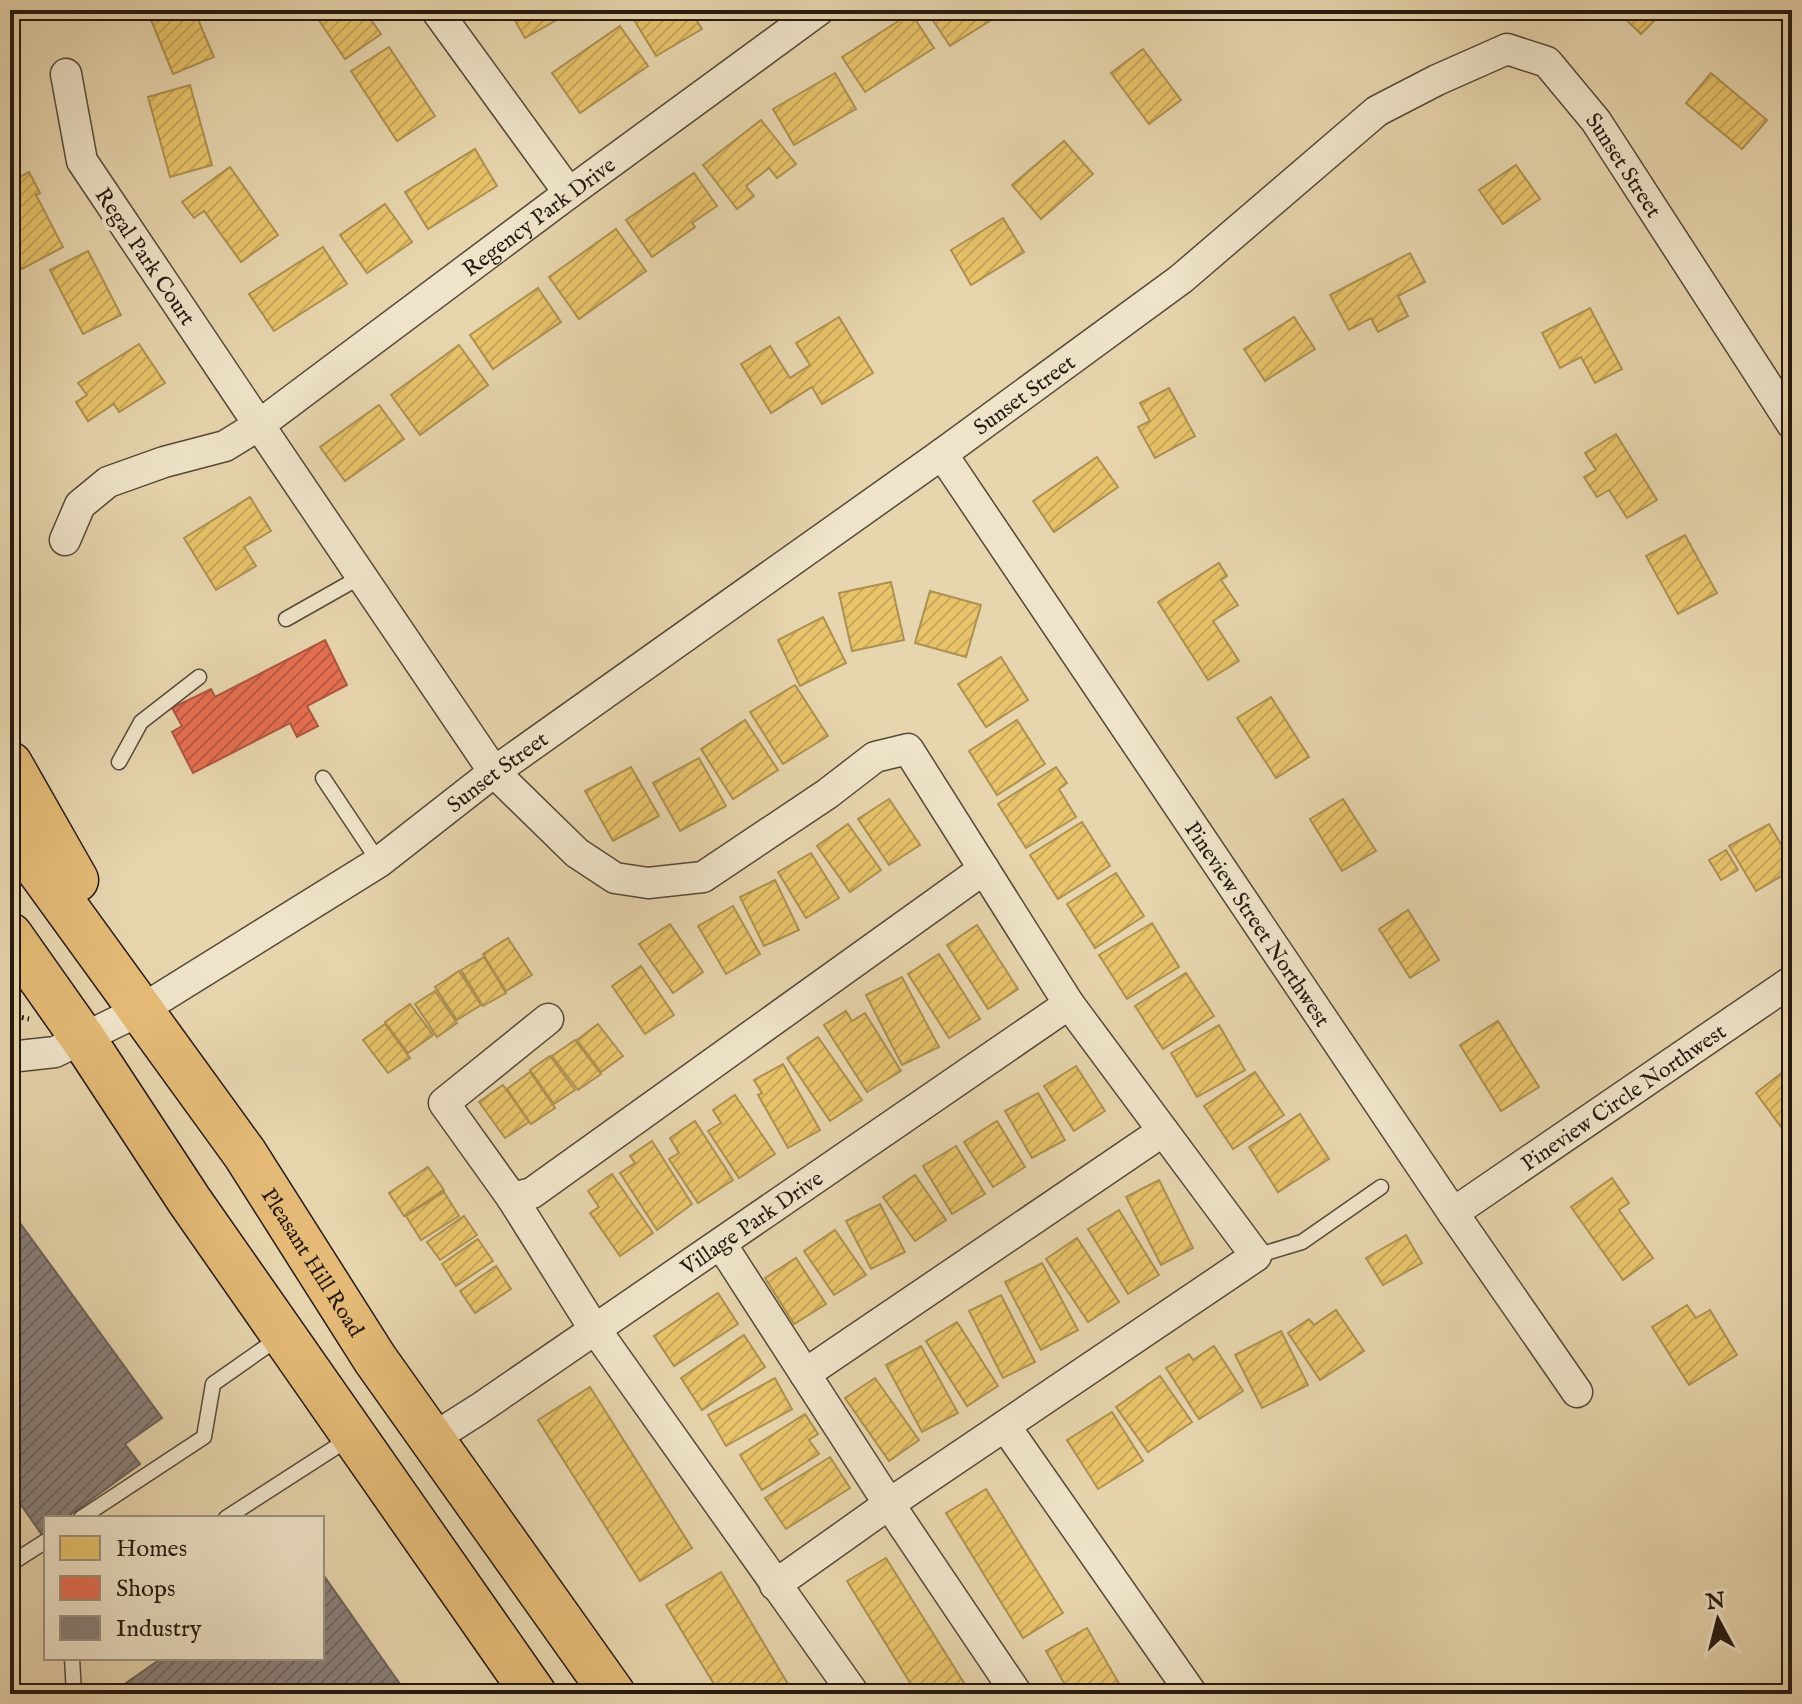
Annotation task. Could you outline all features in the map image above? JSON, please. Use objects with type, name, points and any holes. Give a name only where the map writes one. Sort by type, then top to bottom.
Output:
[{"type":"highway","points":[[10,764],[88,902],[125,960],[141,1010]]},
{"type":"highway","name":"Pleasant Hill Road","points":[[10,830],[245,1154],[375,1359],[613,1694]]},
{"type":"highway","points":[[10,935],[189,1200],[534,1694]]},
{"type":"street","points":[[436,10],[569,193]]},
{"type":"street","name":"Regency Park Drive","points":[[65,540],[80,505],[108,482],[164,462],[225,446],[259,425],[819,10]]},
{"type":"street","name":"Sunset Street","points":[[10,1057],[55,1052],[141,1010],[379,862],[494,772],[942,454],[1181,279],[1377,111],[1507,49],[1547,62],[1596,121],[1792,424]]},
{"type":"street","name":"Regal Park Court","points":[[66,74],[82,161],[259,425]]},
{"type":"street","points":[[259,425],[494,772],[577,853],[615,878],[648,883],[703,877],[827,794],[875,757],[908,749],[1069,1004],[1256,1256],[889,1504],[775,1585]]},
{"type":"street","name":"Pineview Street Northwest","points":[[942,454],[1577,1392]]},
{"type":"street","points":[[512,1198],[532,1193],[984,869]]},
{"type":"street","name":"Pineview Circle Northwest","points":[[1453,1213],[1792,981]]},
{"type":"street","name":"Village Park Drive","points":[[432,1439],[1069,1004]]},
{"type":"street","points":[[548,1019],[444,1103],[512,1198],[594,1328],[854,1694]]},
{"type":"street","points":[[805,1374],[1163,1131]]},
{"type":"street","points":[[721,1244],[889,1504],[1017,1694]]},
{"type":"street","points":[[1005,1426],[1192,1694]]},
{"type":"lane","points":[[286,619],[362,576]]},
{"type":"lane","points":[[119,762],[141,722],[199,677]]},
{"type":"lane","points":[[323,778],[379,862]]},
{"type":"lane","points":[[1256,1256],[1302,1242],[1381,1187]]},
{"type":"lane","points":[[84,1516],[204,1437],[213,1384],[283,1335]]},
{"type":"lane","points":[[229,1516],[353,1435]]},
{"type":"lane","points":[[10,1564],[44,1542]]},
{"type":"lane","points":[[72,1660],[74,1694]]},
{"type":"path","points":[[10,1015],[29,1019]]},
{"type":"building: Homes","points":[[147,10],[194,10],[214,57],[173,74]]},
{"type":"building: Homes","points":[[312,10],[364,10],[381,34],[345,59]]},
{"type":"building: Homes","points":[[509,10],[558,10],[562,17],[525,38]]},
{"type":"building: Homes","points":[[628,10],[690,10],[702,29],[656,56]]},
{"type":"building: Homes","points":[[926,10],[1007,10],[950,46]]},
{"type":"building: Homes","points":[[1616,10],[1665,10],[1641,34]]},
{"type":"building: Homes","points":[[911,13],[934,48],[865,92],[842,57]]},
{"type":"building: Homes","points":[[620,26],[648,66],[580,113],[552,73]]},
{"type":"building: Homes","points":[[389,47],[435,116],[397,141],[351,71]]},
{"type":"building: Homes","points":[[1143,49],[1181,100],[1149,124],[1111,73]]},
{"type":"building: Homes","points":[[835,73],[856,109],[794,145],[773,109]]},
{"type":"building: Homes","points":[[1711,73],[1767,120],[1742,149],[1686,103]]},
{"type":"building: Homes","points":[[190,85],[212,165],[170,177],[148,97]]},
{"type":"building: Homes","points":[[761,120],[796,164],[777,178],[769,168],[746,186],[754,196],[737,209],[703,165]]},
{"type":"building: Homes","points":[[1064,141],[1093,174],[1041,219],[1012,185]]},
{"type":"building: Homes","points":[[475,149],[497,186],[428,229],[405,192]]},
{"type":"building: Homes","points":[[1516,165],[1540,199],[1503,224],[1479,190]]},
{"type":"building: Homes","points":[[230,167],[278,235],[241,262],[204,211],[194,218],[182,202]]},
{"type":"building: Homes","points":[[29,172],[40,193],[36,195],[63,247],[22,269],[10,245],[10,182]]},
{"type":"building: Homes","points":[[694,173],[717,206],[692,223],[695,227],[652,257],[626,220]]},
{"type":"building: Homes","points":[[385,204],[412,242],[367,273],[340,235]]},
{"type":"building: Homes","points":[[1003,218],[1024,252],[971,285],[951,250]]},
{"type":"building: Homes","points":[[616,229],[646,271],[579,319],[549,277]]},
{"type":"building: Homes","points":[[323,247],[347,284],[274,331],[249,294]]},
{"type":"building: Homes","points":[[88,251],[121,315],[83,334],[50,270]]},
{"type":"building: Homes","points":[[1410,253],[1425,282],[1398,296],[1408,316],[1378,332],[1371,318],[1349,330],[1330,295]]},
{"type":"building: Homes","points":[[538,288],[561,322],[493,369],[470,335]]},
{"type":"building: Homes","points":[[1590,308],[1622,369],[1595,383],[1581,357],[1560,368],[1542,333]]},
{"type":"building: Homes","points":[[839,317],[873,373],[822,404],[812,387],[771,413],[741,364],[770,346],[790,378],[810,365],[796,343]]},
{"type":"building: Homes","points":[[1294,317],[1315,349],[1265,381],[1244,349]]},
{"type":"building: Homes","points":[[139,344],[165,383],[119,412],[114,404],[88,421],[76,402],[87,395],[78,383]]},
{"type":"building: Homes","points":[[459,345],[488,385],[420,435],[391,395]]},
{"type":"building: Homes","points":[[1169,388],[1195,436],[1155,458],[1138,427],[1150,421],[1140,403]]},
{"type":"building: Homes","points":[[379,405],[404,439],[345,481],[320,447]]},
{"type":"building: Homes","points":[[1616,434],[1657,500],[1627,518],[1609,490],[1597,497],[1584,477],[1596,470],[1585,453]]},
{"type":"building: Homes","points":[[1097,457],[1118,487],[1054,532],[1033,501]]},
{"type":"building: Homes","points":[[250,497],[271,531],[244,547],[256,566],[216,590],[184,538]]},
{"type":"building: Homes","points":[[1685,535],[1717,593],[1678,614],[1646,556]]},
{"type":"building: Homes","points":[[1219,563],[1227,576],[1221,580],[1238,605],[1213,621],[1239,661],[1208,680],[1158,602]]},
{"type":"building: Homes","points":[[891,582],[904,640],[852,651],[839,593]]},
{"type":"building: Homes","points":[[930,591],[981,605],[966,657],[915,643]]},
{"type":"building: Homes","points":[[823,617],[846,663],[800,686],[778,640]]},
{"type":"building: Homes","points":[[1001,657],[1028,700],[986,727],[958,684]]},
{"type":"building: Homes","points":[[795,685],[828,736],[783,764],[750,712]]},
{"type":"building: Homes","points":[[1271,697],[1309,757],[1276,778],[1237,718]]},
{"type":"building: Homes","points":[[745,720],[778,770],[733,799],[701,749]]},
{"type":"building: Homes","points":[[1017,720],[1045,764],[997,795],[969,751]]},
{"type":"building: Homes","points":[[699,758],[726,806],[680,831],[653,783]]},
{"type":"building: Homes","points":[[631,767],[659,816],[613,841],[585,791]]},
{"type":"building: Homes","points":[[1056,767],[1067,783],[1059,789],[1076,817],[1026,848],[998,804]]},
{"type":"building: Homes","points":[[889,799],[920,845],[889,865],[858,819]]},
{"type":"building: Homes","points":[[1343,799],[1376,851],[1342,871],[1310,819]]},
{"type":"building: Homes","points":[[1082,822],[1110,866],[1058,899],[1030,855]]},
{"type":"building: Homes","points":[[848,824],[881,870],[850,892],[817,846]]},
{"type":"building: Homes","points":[[1769,824],[1792,863],[1792,870],[1756,891],[1729,846]]},
{"type":"building: Homes","points":[[1726,850],[1738,870],[1721,880],[1709,860]]},
{"type":"building: Homes","points":[[811,853],[839,898],[806,918],[778,872]]},
{"type":"building: Homes","points":[[1116,873],[1144,916],[1095,948],[1067,904]]},
{"type":"building: Homes","points":[[775,880],[799,930],[764,946],[740,897]]},
{"type":"building: Homes","points":[[733,906],[760,954],[726,974],[698,926]]},
{"type":"building: Homes","points":[[1408,910],[1439,960],[1410,978],[1379,929]]},
{"type":"building: Homes","points":[[1152,923],[1179,967],[1127,999],[1099,955]]},
{"type":"building: Homes","points":[[670,924],[703,972],[673,993],[639,944]]},
{"type":"building: Homes","points":[[977,925],[1018,989],[988,1009],[947,945]]},
{"type":"building: Homes","points":[[508,938],[532,975],[506,991],[483,954]]},
{"type":"building: Homes","points":[[939,954],[980,1019],[949,1038],[908,974]]},
{"type":"building: Homes","points":[[484,957],[506,993],[483,1006],[461,970]]},
{"type":"building: Homes","points":[[641,966],[674,1015],[645,1034],[612,986]]},
{"type":"building: Homes","points":[[459,971],[481,1005],[457,1020],[435,987]]},
{"type":"building: Homes","points":[[1186,973],[1214,1016],[1163,1049],[1135,1006]]},
{"type":"building: Homes","points":[[902,977],[939,1047],[902,1065],[866,995]]},
{"type":"building: Homes","points":[[435,991],[457,1023],[437,1037],[415,1004]]},
{"type":"building: Homes","points":[[410,1004],[433,1035],[408,1053],[385,1022]]},
{"type":"building: Homes","points":[[846,1011],[852,1021],[865,1013],[901,1071],[867,1092],[824,1025]]},
{"type":"building: Homes","points":[[1498,1021],[1539,1087],[1501,1111],[1460,1045]]},
{"type":"building: Homes","points":[[385,1024],[410,1058],[388,1073],[363,1040]]},
{"type":"building: Homes","points":[[598,1024],[623,1056],[601,1072],[577,1040]]},
{"type":"building: Homes","points":[[1219,1025],[1245,1070],[1197,1097],[1171,1053]]},
{"type":"building: Homes","points":[[818,1037],[862,1100],[830,1121],[787,1058]]},
{"type":"building: Homes","points":[[575,1040],[601,1074],[578,1090],[552,1056]]},
{"type":"building: Homes","points":[[550,1056],[575,1090],[554,1104],[530,1070]]},
{"type":"building: Homes","points":[[783,1064],[820,1130],[788,1148],[758,1095],[762,1093],[754,1080]]},
{"type":"building: Homes","points":[[1792,1065],[1792,1118],[1781,1127],[1756,1093]]},
{"type":"building: Homes","points":[[1076,1066],[1105,1111],[1074,1131],[1044,1086]]},
{"type":"building: Homes","points":[[530,1072],[555,1108],[531,1124],[507,1089]]},
{"type":"building: Homes","points":[[1255,1072],[1284,1115],[1233,1149],[1204,1106]]},
{"type":"building: Homes","points":[[503,1085],[529,1122],[505,1138],[479,1102]]},
{"type":"building: Homes","points":[[1038,1093],[1065,1140],[1032,1158],[1005,1111]]},
{"type":"building: Homes","points":[[735,1095],[775,1154],[739,1178],[708,1131],[721,1123],[713,1110]]},
{"type":"building: Homes","points":[[1300,1114],[1329,1159],[1278,1192],[1249,1147]]},
{"type":"building: Homes","points":[[695,1121],[733,1180],[698,1203],[669,1159],[679,1153],[670,1138]]},
{"type":"building: Homes","points":[[997,1121],[1025,1167],[993,1187],[964,1142]]},
{"type":"building: Homes","points":[[652,1141],[692,1204],[657,1230],[620,1173],[635,1163],[630,1156]]},
{"type":"building: Homes","points":[[956,1146],[985,1194],[952,1214],[923,1166]]},
{"type":"building: Homes","points":[[428,1167],[444,1190],[404,1216],[389,1193]]},
{"type":"building: Homes","points":[[612,1174],[653,1233],[620,1256],[590,1213],[599,1207],[588,1191]]},
{"type":"building: Homes","points":[[915,1175],[946,1220],[915,1241],[883,1197]]},
{"type":"building: Homes","points":[[1612,1178],[1629,1203],[1619,1210],[1653,1258],[1623,1280],[1571,1207]]},
{"type":"building: Homes","points":[[1159,1180],[1193,1248],[1161,1265],[1126,1197]]},
{"type":"building: Homes","points":[[444,1192],[459,1216],[421,1240],[406,1216]]},
{"type":"building: Homes","points":[[880,1204],[905,1252],[871,1269],[846,1221]]},
{"type":"building: Homes","points":[[1119,1210],[1159,1275],[1128,1294],[1088,1229]]},
{"type":"building: Homes","points":[[464,1216],[477,1235],[440,1260],[427,1242]]},
{"type":"building: Homes","points":[[835,1230],[866,1275],[834,1295],[804,1251]]},
{"type":"building: Homes","points":[[1406,1235],[1422,1263],[1383,1285],[1366,1258]]},
{"type":"building: Homes","points":[[1077,1238],[1119,1302],[1088,1322],[1046,1259]]},
{"type":"building: Homes","points":[[478,1239],[493,1261],[456,1286],[442,1264]]},
{"type":"building: Homes","points":[[796,1258],[826,1304],[794,1324],[765,1278]]},
{"type":"building: Homes","points":[[1042,1263],[1078,1330],[1041,1350],[1005,1282]]},
{"type":"building: Homes","points":[[496,1266],[511,1289],[475,1313],[460,1291]]},
{"type":"building: Homes","points":[[718,1293],[738,1324],[674,1366],[654,1336]]},
{"type":"building: Homes","points":[[1001,1295],[1035,1362],[1003,1378],[969,1311]]},
{"type":"building: Homes","points":[[1687,1305],[1696,1318],[1710,1310],[1737,1355],[1689,1385],[1652,1327]]},
{"type":"building: Homes","points":[[1336,1310],[1364,1351],[1320,1380],[1288,1333],[1309,1319],[1314,1325]]},
{"type":"building: Homes","points":[[957,1322],[998,1386],[967,1406],[926,1341]]},
{"type":"building: Homes","points":[[1281,1331],[1308,1385],[1262,1408],[1235,1355]]},
{"type":"building: Homes","points":[[744,1335],[765,1367],[702,1410],[681,1378]]},
{"type":"building: Homes","points":[[921,1346],[958,1413],[922,1432],[886,1365]]},
{"type":"building: Homes","points":[[1214,1346],[1243,1391],[1199,1419],[1166,1368],[1189,1354],[1193,1360]]},
{"type":"building: Homes","points":[[1160,1376],[1192,1422],[1148,1452],[1116,1407]]},
{"type":"building: Homes","points":[[775,1378],[792,1409],[726,1446],[708,1415]]},
{"type":"building: Homes","points":[[875,1378],[919,1440],[889,1461],[845,1398]]},
{"type":"building: Homes","points":[[590,1387],[692,1548],[640,1581],[538,1420]]},
{"type":"building: Homes","points":[[1112,1412],[1143,1461],[1098,1489],[1067,1440]]},
{"type":"building: Homes","points":[[805,1414],[818,1434],[809,1440],[819,1454],[762,1490],[740,1455]]},
{"type":"building: Homes","points":[[830,1457],[850,1488],[786,1529],[765,1498]]},
{"type":"building: Homes","points":[[986,1489],[1063,1613],[1023,1638],[946,1513]]},
{"type":"building: Homes","points":[[886,1558],[964,1683],[944,1694],[917,1694],[847,1581]]},
{"type":"building: Homes","points":[[721,1572],[794,1694],[720,1694],[666,1605]]},
{"type":"building: Homes","points":[[1087,1628],[1125,1694],[1070,1694],[1046,1651]]},
{"type":"building: Shops","points":[[325,640],[347,685],[307,706],[318,726],[297,737],[290,723],[193,773],[172,732],[182,726],[172,708],[211,689],[215,697]]},
{"type":"building: Industry","points":[[20,1223],[162,1418],[125,1444],[140,1464],[69,1516],[44,1516],[42,1535],[17,1499],[10,1504],[10,1231]]},
{"type":"building: Industry","points":[[324,1576],[407,1694],[110,1694],[159,1660],[324,1660]]}]
